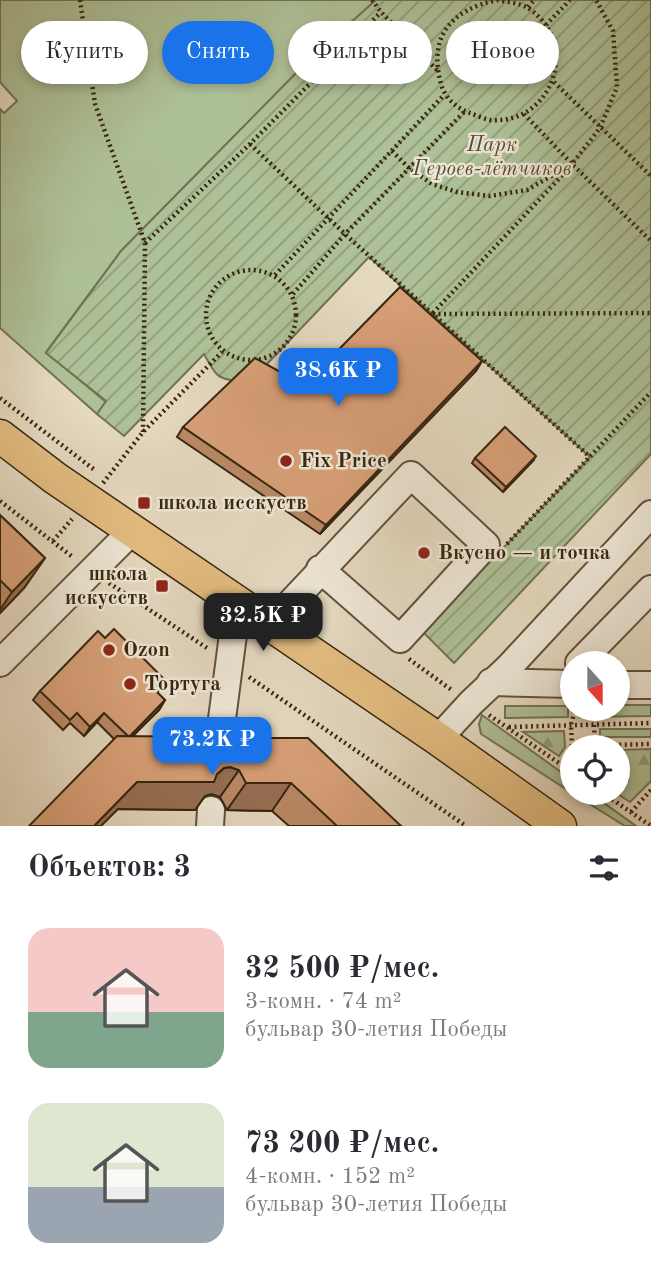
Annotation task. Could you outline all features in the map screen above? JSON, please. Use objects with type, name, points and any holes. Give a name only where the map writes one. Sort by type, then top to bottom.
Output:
[{"type":"main road","points":[[0,436],[55,478],[438,739],[560,826]]},
{"type":"street","points":[[269,626],[320,569],[411,475],[486,545],[400,639],[320,569]]},
{"type":"street","points":[[438,739],[651,514]]},
{"type":"street","points":[[0,663],[132,531]]},
{"type":"street","points":[[591,651],[651,589]]},
{"type":"street","points":[[216,765],[237,604]]},
{"type":"street","points":[[491,682],[560,679]]},
{"type":"path","points":[[80,0],[95,104],[145,243],[143,432]]},
{"type":"path","points":[[372,0],[438,71]]},
{"type":"path","points":[[541,21],[528,7],[497,0],[474,5],[450,23],[439,44],[438,71],[444,95],[465,111],[489,120],[509,119],[524,114],[542,99],[553,84]]},
{"type":"path","points":[[528,7],[534,0]]},
{"type":"path","points":[[550,21],[570,0]]},
{"type":"path","points":[[432,314],[572,164],[600,128],[617,87],[613,31],[596,0]]},
{"type":"path","points":[[145,243],[250,145],[381,12]]},
{"type":"path","points":[[556,84],[651,176]]},
{"type":"path","points":[[275,275],[444,95]]},
{"type":"path","points":[[292,294],[345,234],[465,111]]},
{"type":"path","points":[[524,114],[651,241]]},
{"type":"path","points":[[250,145],[590,457]]},
{"type":"path","points":[[392,150],[432,184],[457,192],[490,196],[527,190],[572,164]]},
{"type":"path","points":[[251,268],[275,275],[292,294],[297,316],[290,340],[266,358],[243,360],[222,352],[210,337],[205,307],[222,278],[251,268]]},
{"type":"path","points":[[432,314],[651,313]]},
{"type":"path","points":[[0,398],[106,479],[143,432],[222,352]]},
{"type":"path","points":[[507,544],[651,392]]},
{"type":"path","points":[[0,500],[91,571],[466,826]]},
{"type":"path","points":[[571,735],[572,721]]},
{"type":"path","points":[[560,763],[508,727],[651,723]]},
{"type":"path","points":[[594,725],[594,735]]},
{"type":"path","points":[[630,745],[651,744]]},
{"type":"path","points":[[631,812],[651,790]]},
{"type":"path","points":[[621,805],[651,826]]},
{"type":"green space","points":[[0,0],[376,0],[353,21],[288,21],[288,81],[121,251],[46,352],[106,402],[97,414],[0,328],[0,109],[4,113],[17,101],[0,82]]},
{"type":"green space","name":"Парк Героев-лётчиков","points":[[376,0],[651,0],[651,454],[454,663],[423,632],[590,457],[369,257],[248,384],[220,377],[204,354],[124,436],[97,414],[106,401],[46,353],[121,251],[288,81],[288,84],[432,84],[432,21],[353,21]]},
{"type":"green space","points":[[630,705],[651,705],[651,716],[630,716]]},
{"type":"green space","points":[[505,706],[560,706],[560,717],[505,718]]},
{"type":"green space","points":[[482,715],[560,771],[560,785],[481,734],[479,724]]},
{"type":"green space","points":[[600,729],[651,729],[651,737],[600,735]]},
{"type":"green space","points":[[564,731],[564,735],[560,735],[560,754],[559,756],[523,732]]},
{"type":"green space","points":[[651,749],[651,781],[630,802],[630,750]]},
{"type":"green space","points":[[591,805],[607,805],[636,826],[625,826]]},
{"type":"building","points":[[400,287],[482,361],[326,525],[183,427],[255,358],[304,385]]},
{"type":"building","points":[[505,427],[536,456],[506,487],[475,458]]},
{"type":"building","points":[[0,515],[45,558],[12,592],[0,580]]},
{"type":"building","points":[[114,629],[166,681],[156,691],[165,700],[129,737],[104,713],[90,727],[77,713],[70,720],[40,691],[98,631],[105,638]]},
{"type":"building","points":[[117,736],[220,737],[225,750],[234,753],[240,753],[247,748],[251,738],[308,738],[401,826],[337,826],[291,783],[246,783],[239,770],[230,767],[217,774],[214,782],[137,782],[94,826],[29,826]]},
{"type":"place","name":"Fix Price","points":[[286,461]]},
{"type":"place","name":"школа исскуств","points":[[144,503]]},
{"type":"place","name":"Вкусно — и точка","points":[[424,553]]},
{"type":"place","name":"школа искусств","points":[[162,586]]},
{"type":"place","name":"Ozon","points":[[109,650]]},
{"type":"place","name":"Тортуга","points":[[130,684]]}]
